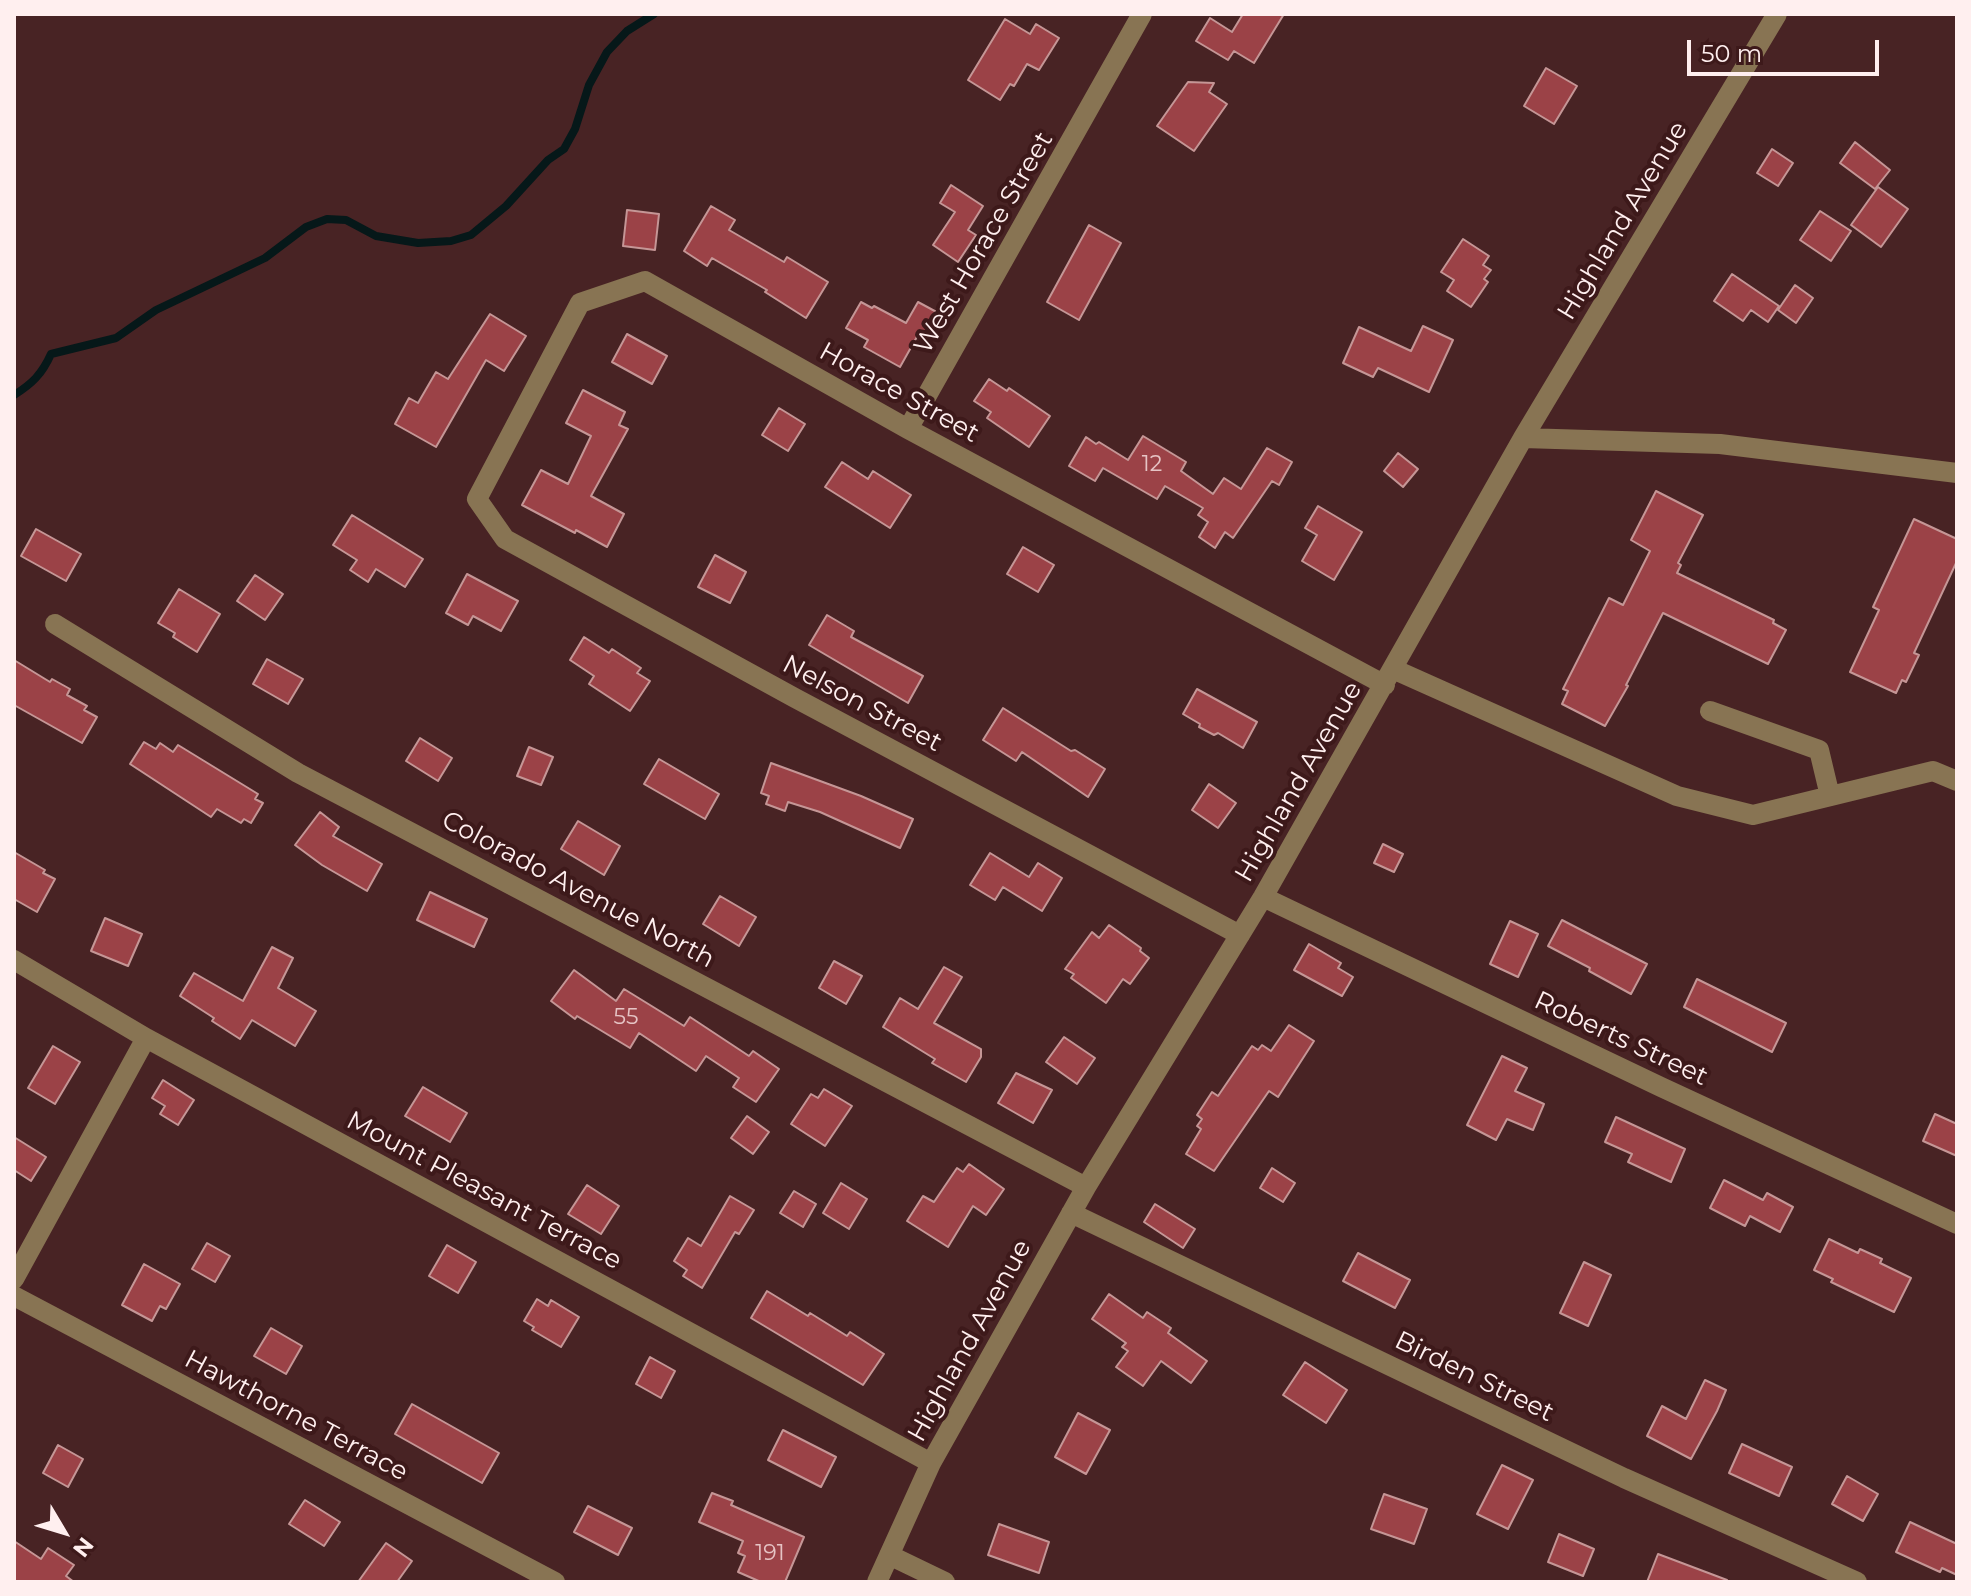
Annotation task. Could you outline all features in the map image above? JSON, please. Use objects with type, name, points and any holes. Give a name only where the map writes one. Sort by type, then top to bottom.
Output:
[{"type":"street","name":"West Horace Street","points":[[908,429],[1142,14]]},
{"type":"street","name":"Highland Avenue","points":[[877,1582],[931,1463],[1071,1213],[1263,897],[1523,438],[1777,14]]},
{"type":"street","name":"Horace Street","points":[[477,499],[580,303],[645,281],[908,429],[1389,677],[1677,796],[1753,815],[1933,771],[1957,781]]},
{"type":"street","points":[[1523,438],[1720,444],[1957,473]]},
{"type":"street","name":"Nelson Street","points":[[477,499],[505,539],[795,698],[1240,935]]},
{"type":"street","name":"Colorado Avenue North","points":[[55,624],[298,773],[1086,1187]]},
{"type":"street","points":[[1710,711],[1819,750],[1830,796]]},
{"type":"street","name":"Roberts Street","points":[[1263,897],[1957,1224]]},
{"type":"street","name":"Mount Pleasant Terrace","points":[[14,960],[146,1038],[931,1463]]},
{"type":"street","points":[[14,1279],[146,1038]]},
{"type":"street","name":"Birden Street","points":[[1071,1213],[1624,1478],[1857,1582]]},
{"type":"street","name":"Hawthorne Terrace","points":[[14,1296],[555,1582]]},
{"type":"street","points":[[889,1555],[945,1582]]},
{"type":"building","points":[[1243,14],[1284,14],[1254,63],[1234,51],[1228,60],[1196,41],[1210,18],[1232,32]]},
{"type":"building","points":[[1005,19],[1030,34],[1036,24],[1059,38],[1039,70],[1027,64],[1014,86],[1010,84],[1000,100],[968,80]]},
{"type":"building","points":[[1546,68],[1577,86],[1554,124],[1524,106]]},
{"type":"building","points":[[1188,82],[1214,83],[1209,92],[1227,104],[1194,151],[1157,126]]},
{"type":"building","points":[[1855,142],[1890,170],[1875,189],[1840,163]]},
{"type":"building","points":[[1772,149],[1793,163],[1778,186],[1757,173]]},
{"type":"building","points":[[951,185],[983,206],[968,230],[976,235],[958,262],[933,245],[955,212],[940,203]]},
{"type":"building","points":[[1878,187],[1908,209],[1881,247],[1851,225]]},
{"type":"building","points":[[711,206],[735,220],[729,230],[784,262],[787,257],[828,282],[806,318],[765,292],[767,290],[712,258],[707,266],[684,251]]},
{"type":"building","points":[[627,210],[659,214],[655,250],[623,246]]},
{"type":"building","points":[[1820,211],[1851,231],[1831,261],[1800,240]]},
{"type":"building","points":[[1089,225],[1121,243],[1079,320],[1047,302]]},
{"type":"building","points":[[1463,239],[1489,256],[1483,265],[1491,270],[1484,279],[1488,282],[1471,307],[1447,291],[1454,280],[1441,272]]},
{"type":"building","points":[[1732,274],[1779,306],[1768,322],[1751,310],[1743,321],[1714,301]]},
{"type":"building","points":[[1795,285],[1813,298],[1796,323],[1778,310]]},
{"type":"building","points":[[861,302],[906,323],[918,302],[944,316],[930,342],[918,335],[900,367],[864,347],[868,340],[846,328]]},
{"type":"building","points":[[490,314],[526,336],[504,371],[486,360],[436,447],[395,424],[409,398],[418,403],[436,372],[448,379]]},
{"type":"building","points":[[1423,326],[1453,340],[1429,392],[1378,368],[1373,377],[1343,363],[1359,327],[1411,351]]},
{"type":"building","points":[[627,334],[667,356],[652,384],[612,362]]},
{"type":"building","points":[[989,379],[1007,391],[1009,388],[1050,416],[1029,447],[987,418],[991,412],[974,401]]},
{"type":"building","points":[[583,390],[625,412],[619,425],[628,429],[591,496],[624,514],[607,547],[522,505],[541,470],[568,484],[591,436],[566,423]]},
{"type":"building","points":[[779,408],[805,424],[788,451],[762,435]]},
{"type":"building","points":[[1143,436],[1186,462],[1181,471],[1213,494],[1224,478],[1241,489],[1267,448],[1292,462],[1279,485],[1272,481],[1233,538],[1225,532],[1215,548],[1199,537],[1208,522],[1198,515],[1203,508],[1165,486],[1157,499],[1103,468],[1095,481],[1069,466],[1086,437],[1128,460]]},
{"type":"building","points":[[1398,453],[1418,469],[1403,487],[1384,471]]},
{"type":"building","points":[[842,462],[868,479],[873,471],[911,495],[890,528],[825,487]]},
{"type":"building","points":[[1656,491],[1703,515],[1678,563],[1681,565],[1677,573],[1774,620],[1773,623],[1786,630],[1768,664],[1663,613],[1605,726],[1562,704],[1568,691],[1563,689],[1609,598],[1623,605],[1650,551],[1631,540]]},
{"type":"building","points":[[1318,506],[1362,532],[1334,580],[1302,561],[1317,535],[1305,528]]},
{"type":"building","points":[[352,515],[423,559],[405,587],[376,569],[368,582],[350,570],[357,560],[333,545]]},
{"type":"building","points":[[1914,519],[1957,539],[1957,561],[1914,653],[1919,655],[1906,682],[1902,680],[1896,693],[1850,672],[1879,610],[1873,607]]},
{"type":"building","points":[[36,529],[81,554],[66,581],[21,556]]},
{"type":"building","points":[[1023,547],[1054,565],[1038,592],[1007,574]]},
{"type":"building","points":[[715,555],[746,572],[730,603],[698,587]]},
{"type":"building","points":[[467,574],[518,601],[501,631],[473,616],[468,625],[446,613]]},
{"type":"building","points":[[255,575],[283,594],[265,620],[237,601]]},
{"type":"building","points":[[179,589],[220,614],[197,652],[158,623]]},
{"type":"building","points":[[827,615],[854,631],[851,637],[923,676],[908,703],[809,645]]},
{"type":"building","points":[[584,637],[609,653],[612,649],[641,668],[637,673],[650,681],[630,711],[589,684],[594,676],[570,660]]},
{"type":"building","points":[[267,659],[303,679],[288,704],[253,684]]},
{"type":"building","points":[[14,660],[50,682],[52,679],[70,689],[67,695],[87,706],[84,710],[97,717],[82,743],[14,705]]},
{"type":"building","points":[[1197,689],[1257,722],[1243,748],[1218,733],[1214,735],[1199,727],[1200,724],[1183,714]]},
{"type":"building","points":[[1003,708],[1105,769],[1088,797],[1022,752],[1016,761],[983,740]]},
{"type":"building","points":[[420,738],[452,758],[438,781],[406,761]]},
{"type":"building","points":[[144,742],[156,749],[160,743],[173,752],[178,745],[258,794],[255,799],[263,803],[251,823],[244,819],[241,823],[217,809],[211,817],[130,764]]},
{"type":"building","points":[[529,747],[553,757],[541,785],[517,776]]},
{"type":"building","points":[[659,759],[719,794],[705,819],[644,784]]},
{"type":"building","points":[[771,763],[913,819],[900,848],[820,812],[788,802],[785,811],[766,804],[769,796],[761,793]]},
{"type":"building","points":[[1209,784],[1236,803],[1218,828],[1192,810]]},
{"type":"building","points":[[320,812],[339,827],[333,836],[382,864],[367,891],[295,845]]},
{"type":"building","points":[[578,821],[620,846],[604,875],[561,849]]},
{"type":"building","points":[[1383,844],[1403,854],[1394,872],[1374,863]]},
{"type":"building","points":[[14,852],[55,879],[37,912],[14,899]]},
{"type":"building","points":[[990,853],[1029,877],[1038,863],[1062,878],[1042,911],[1003,887],[995,900],[970,885]]},
{"type":"building","points":[[430,892],[487,919],[474,947],[417,920]]},
{"type":"building","points":[[720,896],[756,917],[739,946],[703,924]]},
{"type":"building","points":[[105,918],[142,934],[128,966],[91,951]]},
{"type":"building","points":[[1562,920],[1647,964],[1631,994],[1548,946]]},
{"type":"building","points":[[1510,921],[1538,934],[1518,977],[1490,964]]},
{"type":"building","points":[[1109,925],[1141,948],[1140,951],[1149,958],[1130,984],[1123,979],[1106,1003],[1071,978],[1074,974],[1065,969],[1092,932],[1099,938]]},
{"type":"building","points":[[1309,944],[1341,963],[1338,968],[1353,977],[1342,996],[1294,970]]},
{"type":"building","points":[[272,947],[293,958],[278,988],[316,1011],[295,1046],[252,1020],[240,1039],[180,996],[194,973],[243,1001]]},
{"type":"building","points":[[834,961],[862,976],[846,1004],[819,988]]},
{"type":"building","points":[[944,967],[962,977],[934,1023],[981,1049],[981,1057],[966,1082],[932,1063],[935,1059],[883,1027],[900,998],[918,1009]]},
{"type":"building","points":[[574,970],[616,1001],[624,989],[684,1026],[690,1017],[749,1056],[753,1051],[779,1069],[756,1102],[733,1087],[739,1078],[706,1056],[696,1071],[639,1033],[630,1048],[577,1016],[575,1019],[551,1001]]},
{"type":"building","points":[[1697,979],[1786,1023],[1772,1052],[1684,1007]]},
{"type":"building","points":[[1289,1025],[1314,1041],[1278,1097],[1269,1091],[1214,1171],[1186,1154],[1201,1129],[1197,1126],[1202,1119],[1197,1115],[1212,1092],[1218,1096],[1252,1046],[1258,1050],[1262,1045],[1271,1051]]},
{"type":"building","points":[[1064,1037],[1095,1058],[1077,1084],[1046,1062]]},
{"type":"building","points":[[53,1046],[80,1062],[55,1104],[28,1088]]},
{"type":"building","points":[[1502,1056],[1527,1068],[1515,1091],[1544,1104],[1533,1130],[1507,1119],[1496,1140],[1467,1125]]},
{"type":"building","points":[[1016,1073],[1052,1090],[1033,1123],[998,1103]]},
{"type":"building","points":[[163,1080],[194,1100],[178,1125],[160,1114],[165,1106],[152,1098]]},
{"type":"building","points":[[423,1087],[467,1113],[450,1142],[405,1116]]},
{"type":"building","points":[[824,1089],[852,1106],[825,1146],[791,1124],[811,1094],[818,1098]]},
{"type":"building","points":[[1935,1114],[1957,1124],[1957,1156],[1923,1141]]},
{"type":"building","points":[[747,1116],[769,1132],[753,1154],[731,1138]]},
{"type":"building","points":[[1616,1117],[1685,1149],[1671,1182],[1628,1162],[1632,1154],[1605,1142]]},
{"type":"building","points":[[14,1137],[46,1157],[31,1181],[14,1170]]},
{"type":"building","points":[[969,1164],[1004,1189],[986,1215],[973,1206],[948,1247],[907,1221],[923,1196],[934,1202],[957,1168],[963,1172]]},
{"type":"building","points":[[1272,1168],[1295,1183],[1283,1202],[1260,1188]]},
{"type":"building","points":[[1724,1180],[1763,1200],[1767,1193],[1793,1207],[1780,1232],[1750,1216],[1745,1226],[1710,1208]]},
{"type":"building","points":[[841,1183],[867,1199],[849,1229],[823,1213]]},
{"type":"building","points":[[587,1185],[619,1206],[601,1234],[568,1214]]},
{"type":"building","points":[[794,1191],[816,1204],[803,1227],[780,1213]]},
{"type":"building","points":[[730,1196],[754,1210],[739,1234],[735,1232],[702,1288],[683,1276],[687,1270],[674,1261],[688,1238],[701,1246]]},
{"type":"building","points":[[1155,1204],[1195,1229],[1183,1248],[1144,1222]]},
{"type":"building","points":[[1829,1239],[1858,1253],[1860,1249],[1882,1259],[1880,1263],[1911,1278],[1894,1312],[1831,1282],[1833,1279],[1814,1270]]},
{"type":"building","points":[[207,1243],[230,1256],[215,1282],[192,1269]]},
{"type":"building","points":[[447,1245],[476,1262],[458,1293],[429,1276]]},
{"type":"building","points":[[1358,1253],[1410,1280],[1395,1308],[1343,1281]]},
{"type":"building","points":[[1584,1262],[1611,1275],[1588,1326],[1560,1313]]},
{"type":"building","points":[[144,1264],[180,1284],[166,1309],[160,1306],[152,1321],[122,1305]]},
{"type":"building","points":[[767,1291],[847,1336],[850,1332],[884,1354],[863,1385],[751,1318]]},
{"type":"building","points":[[1109,1294],[1143,1318],[1147,1312],[1171,1328],[1168,1333],[1207,1361],[1191,1383],[1161,1361],[1143,1386],[1116,1367],[1128,1351],[1122,1347],[1126,1343],[1092,1319]]},
{"type":"building","points":[[537,1299],[548,1306],[551,1300],[579,1317],[561,1347],[532,1330],[534,1327],[524,1321]]},
{"type":"building","points":[[271,1328],[302,1346],[286,1374],[254,1356]]},
{"type":"building","points":[[650,1357],[675,1371],[661,1398],[636,1384]]},
{"type":"building","points":[[1305,1362],[1347,1390],[1326,1423],[1283,1395]]},
{"type":"building","points":[[1705,1380],[1726,1390],[1691,1459],[1647,1436],[1662,1406],[1686,1419]]},
{"type":"building","points":[[412,1404],[499,1453],[482,1483],[395,1434]]},
{"type":"building","points":[[1078,1413],[1110,1430],[1086,1474],[1055,1457]]},
{"type":"building","points":[[783,1430],[836,1457],[821,1487],[768,1460]]},
{"type":"building","points":[[1742,1444],[1792,1467],[1779,1496],[1729,1473]]},
{"type":"building","points":[[58,1445],[83,1459],[68,1487],[43,1473]]},
{"type":"building","points":[[1502,1465],[1533,1480],[1508,1529],[1477,1514]]},
{"type":"building","points":[[1847,1476],[1878,1494],[1863,1521],[1832,1504]]},
{"type":"building","points":[[712,1493],[733,1501],[731,1505],[804,1537],[785,1582],[761,1582],[738,1572],[745,1556],[738,1553],[743,1541],[699,1522]]},
{"type":"building","points":[[1384,1494],[1427,1509],[1414,1544],[1371,1529]]},
{"type":"building","points":[[305,1500],[340,1522],[324,1546],[289,1524]]},
{"type":"building","points":[[588,1506],[632,1528],[618,1555],[574,1532]]},
{"type":"building","points":[[1910,1522],[1957,1544],[1957,1575],[1942,1568],[1940,1572],[1896,1552]]},
{"type":"building","points":[[999,1524],[1049,1542],[1039,1573],[988,1555]]},
{"type":"building","points":[[1559,1534],[1594,1549],[1583,1576],[1548,1562]]},
{"type":"building","points":[[14,1541],[41,1559],[48,1548],[74,1565],[66,1576],[74,1582],[14,1582]]},
{"type":"building","points":[[386,1543],[412,1561],[397,1582],[358,1582]]},
{"type":"building","points":[[1658,1554],[1727,1580],[1647,1582]]},
{"type":"waterway","points":[[14,395],[36,378],[51,354],[116,338],[156,310],[265,258],[306,227],[327,219],[346,220],[376,236],[418,243],[451,241],[471,235],[506,206],[548,160],[564,149],[575,129],[589,85],[607,52],[627,31],[654,14]]}]
